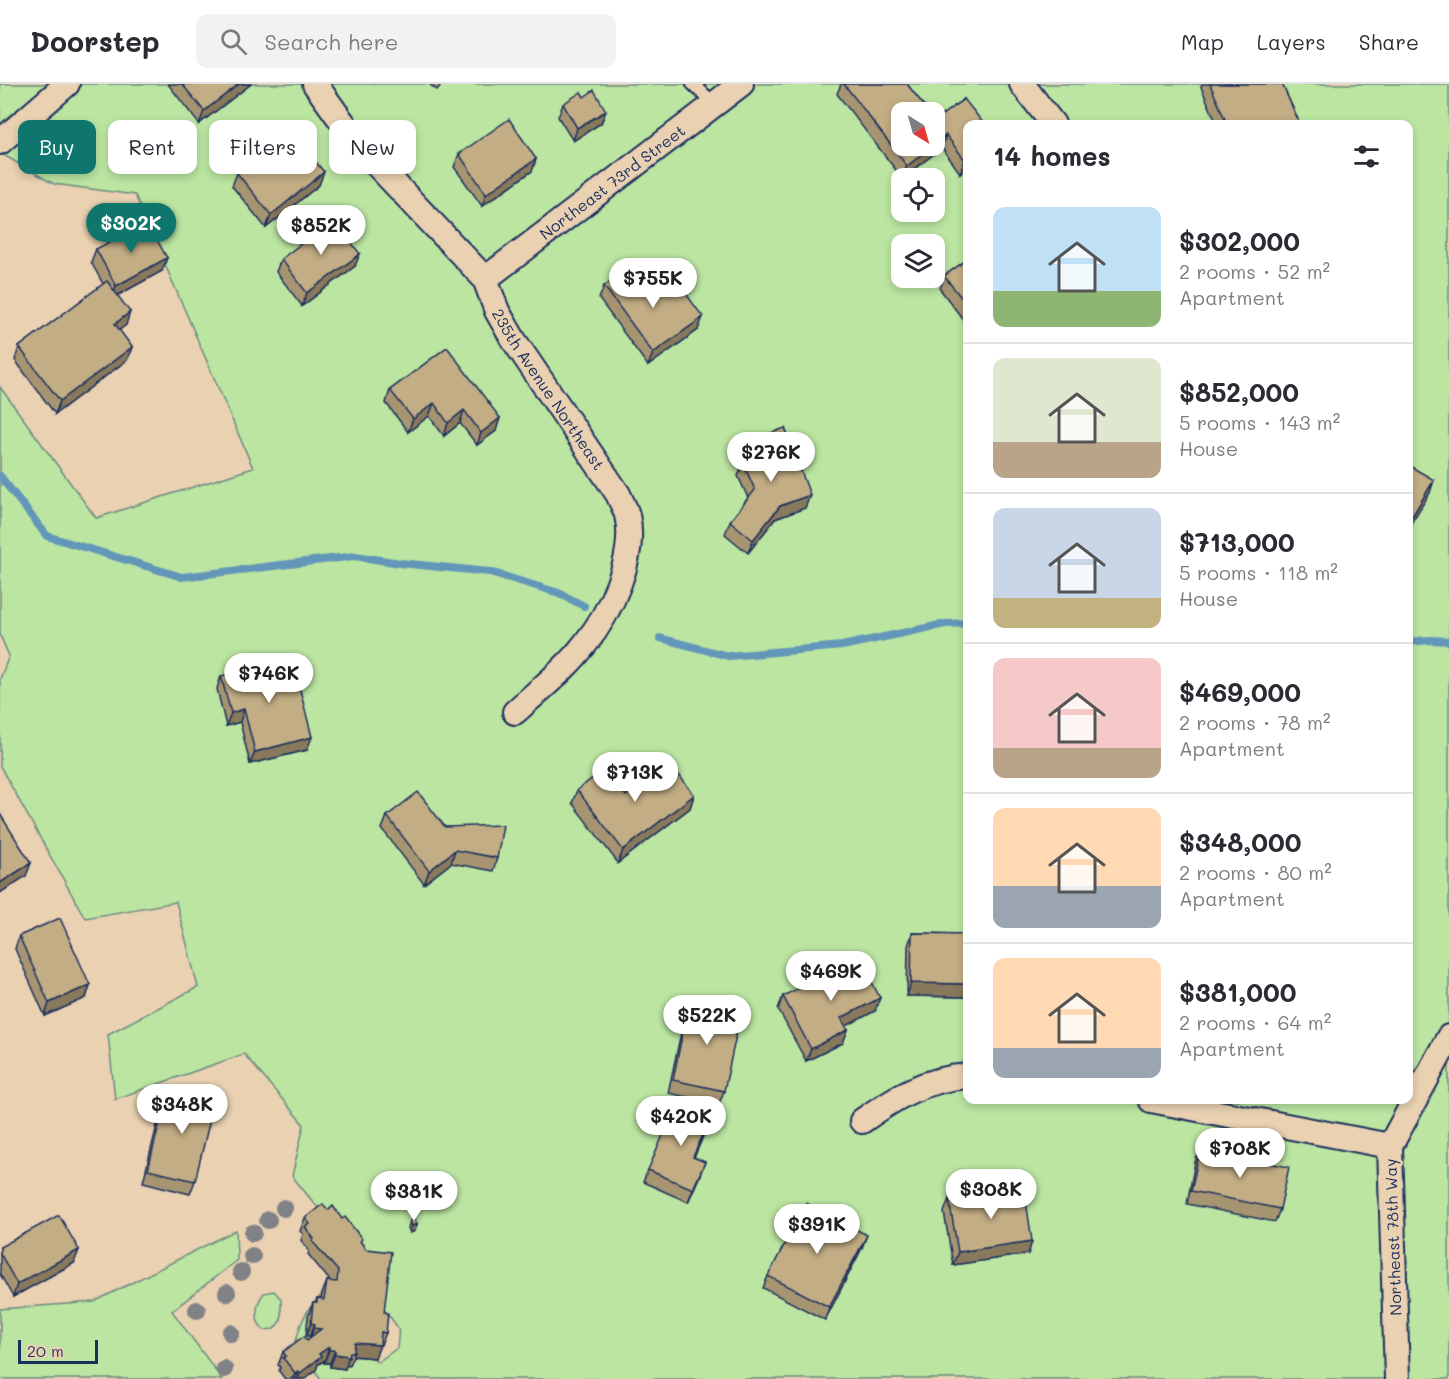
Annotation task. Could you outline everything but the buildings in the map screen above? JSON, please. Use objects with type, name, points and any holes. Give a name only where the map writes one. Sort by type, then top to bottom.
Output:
[{"type":"street","points":[[0,142],[67,84]]},
{"type":"street","name":"235th Avenue Northeast","points":[[315,84],[361,148],[485,279],[497,311],[513,339],[618,494],[627,515],[629,537],[626,565],[608,610],[586,644],[564,668],[515,712]]},
{"type":"street","name":"Northeast 73rd Street","points":[[485,279],[741,84]]},
{"type":"street","points":[[1022,84],[1050,120]]},
{"type":"street","name":"Northeast 78th Way","points":[[1413,1104],[1449,1038]]},
{"type":"street","points":[[862,1121],[897,1097],[931,1082],[963,1077]]},
{"type":"street","points":[[1172,1104],[1390,1146]]},
{"type":"street","name":"Northeast 78th Way","points":[[1397,1379],[1390,1146],[1413,1104]]},
{"type":"lane","points":[[693,84],[714,104]]},
{"type":"green space","points":[[0,84],[1449,84],[1449,1379],[321,1379],[314,1367],[325,1360],[325,1363],[345,1365],[350,1356],[375,1358],[378,1362],[397,1348],[399,1329],[382,1306],[362,1262],[292,1176],[304,1125],[244,1054],[115,1099],[108,1034],[198,987],[176,902],[85,918],[0,766],[0,679],[9,656],[0,635],[0,387],[96,518],[253,468],[135,195],[54,184],[37,174],[96,174],[96,120],[18,120],[18,163],[0,153]]},
{"type":"green space","points":[[236,1230],[237,1260],[172,1311],[222,1379],[0,1379],[0,1309],[94,1302]]},
{"type":"green space","points":[[334,1284],[320,1312],[310,1341],[295,1347],[307,1311]]},
{"type":"green space","points":[[274,1291],[281,1299],[281,1320],[274,1329],[264,1330],[257,1317],[259,1302],[264,1293]]},
{"type":"waterway","points":[[0,476],[47,536],[182,577],[355,556],[490,572],[559,593],[584,606]]},
{"type":"waterway","points":[[660,638],[728,656],[842,646],[945,624],[963,623]]},
{"type":"waterway","points":[[1413,642],[1449,641]]}]
